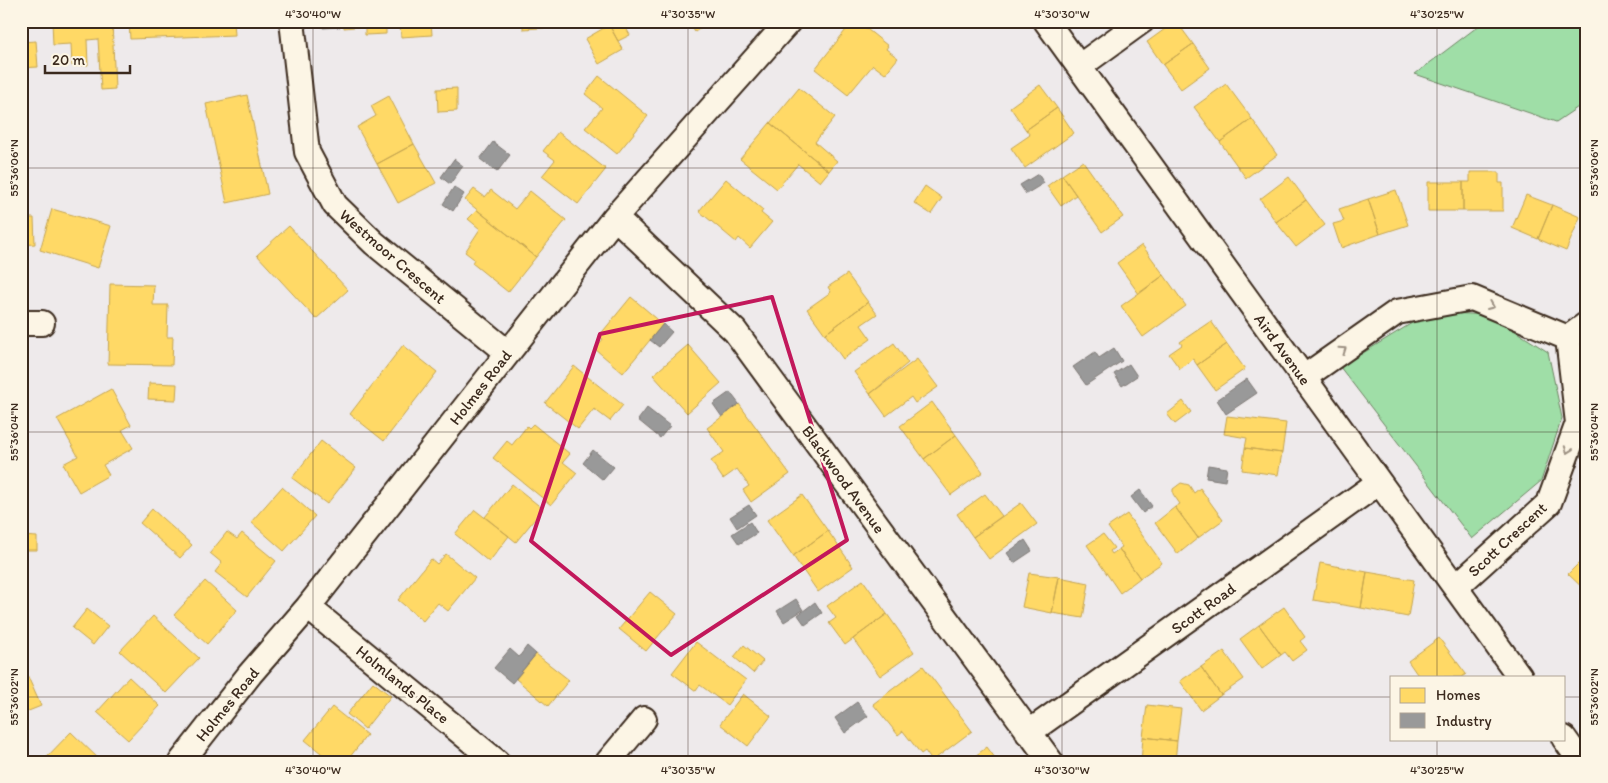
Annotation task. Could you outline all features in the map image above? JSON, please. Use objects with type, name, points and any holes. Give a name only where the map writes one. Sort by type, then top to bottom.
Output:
[{"type":"street","name":"Westmoor Crescent","points":[[292,21],[307,152],[335,205],[374,243],[507,352]]},
{"type":"street","name":"Holmes Road","points":[[181,762],[250,674],[308,607],[614,217],[788,21]]},
{"type":"street","name":"Aird Avenue","points":[[1046,21],[1519,676]]},
{"type":"street","points":[[1080,66],[1142,21]]},
{"type":"street","name":"Blackwood Avenue","points":[[614,217],[735,331],[1051,762]]},
{"type":"street","name":"Scott Crescent","points":[[1303,378],[1397,312],[1472,298],[1577,331],[1578,423],[1549,503],[1456,587]]},
{"type":"street","name":"Scott Road","points":[[1028,733],[1378,483]]},
{"type":"street","name":"Holmlands Place","points":[[308,607],[497,762]]},
{"type":"street","points":[[608,762],[644,719]]},
{"type":"street","points":[[1565,740],[1581,762]]},
{"type":"highlighted area","points":[[772,297],[847,540],[671,655],[531,541],[600,334]]},
{"type":"green space","points":[[1485,21],[1587,21],[1587,101],[1556,122],[1415,74]]},
{"type":"green space","points":[[1430,312],[1490,315],[1548,352],[1562,418],[1541,481],[1472,539],[1340,367]]},
{"type":"building: Homes","points":[[52,21],[112,21],[115,89],[101,90],[98,39],[87,40],[88,65],[72,66],[71,44],[53,45]]},
{"type":"building: Homes","points":[[129,21],[234,21],[235,35],[130,39]]},
{"type":"building: Homes","points":[[344,21],[386,21],[386,34],[365,35],[365,26],[344,28]]},
{"type":"building: Homes","points":[[386,21],[431,21],[432,35],[401,37],[400,24],[386,25]]},
{"type":"building: Homes","points":[[523,21],[556,21],[557,27],[523,29]]},
{"type":"building: Homes","points":[[607,21],[622,21],[630,35],[618,41]]},
{"type":"building: Homes","points":[[687,21],[710,21],[695,32]]},
{"type":"building: Homes","points":[[853,21],[857,21],[888,46],[886,49],[898,58],[885,74],[873,65],[848,95],[815,69]]},
{"type":"building: Homes","points":[[1176,21],[1193,44],[1163,65],[1147,42]]},
{"type":"building: Homes","points":[[609,25],[623,50],[599,64],[585,39]]},
{"type":"building: Homes","points":[[36,41],[38,67],[21,68],[21,42]]},
{"type":"building: Homes","points":[[1193,44],[1210,68],[1181,89],[1163,65]]},
{"type":"building: Homes","points":[[599,76],[648,116],[617,154],[585,128],[602,108],[585,94]]},
{"type":"building: Homes","points":[[1226,84],[1252,119],[1220,142],[1194,107]]},
{"type":"building: Homes","points":[[1040,85],[1057,108],[1026,130],[1010,107]]},
{"type":"building: Homes","points":[[457,88],[457,111],[438,112],[437,89]]},
{"type":"building: Homes","points":[[799,88],[835,117],[815,142],[837,161],[829,171],[770,123]]},
{"type":"building: Homes","points":[[247,95],[268,194],[227,203],[206,104]]},
{"type":"building: Homes","points":[[389,96],[414,144],[377,164],[357,127],[376,116],[371,106]]},
{"type":"building: Homes","points":[[1057,108],[1074,133],[1025,168],[1011,148],[1030,135],[1026,130]]},
{"type":"building: Homes","points":[[1252,119],[1277,155],[1246,178],[1220,142]]},
{"type":"building: Homes","points":[[770,123],[829,171],[820,182],[798,164],[777,189],[740,159]]},
{"type":"building: Homes","points":[[558,132],[606,169],[578,204],[542,176],[555,160],[543,151]]},
{"type":"building: Homes","points":[[414,144],[436,183],[398,203],[377,164]]},
{"type":"building: Homes","points":[[1083,161],[1123,217],[1102,232],[1062,175]]},
{"type":"building: Homes","points":[[1470,172],[1499,172],[1499,183],[1503,183],[1503,211],[1463,211],[1463,182],[1470,182]]},
{"type":"building: Homes","points":[[1062,175],[1076,195],[1061,206],[1047,186]]},
{"type":"building: Homes","points":[[1289,177],[1306,200],[1276,222],[1260,199]]},
{"type":"building: Homes","points":[[726,179],[763,210],[761,213],[772,222],[750,248],[739,238],[736,242],[699,211]]},
{"type":"building: Homes","points":[[1428,182],[1463,182],[1463,211],[1428,211]]},
{"type":"building: Homes","points":[[925,186],[942,198],[931,214],[914,203]]},
{"type":"building: Homes","points":[[474,189],[485,197],[491,190],[515,209],[530,191],[566,220],[536,257],[465,200]]},
{"type":"building: Homes","points":[[1396,190],[1408,225],[1380,234],[1368,199]]},
{"type":"building: Homes","points":[[1526,195],[1552,205],[1538,239],[1512,228]]},
{"type":"building: Homes","points":[[1368,199],[1380,234],[1341,248],[1333,224],[1344,221],[1339,209]]},
{"type":"building: Homes","points":[[1306,200],[1325,225],[1296,247],[1276,222]]},
{"type":"building: Homes","points":[[1552,205],[1580,217],[1566,251],[1538,239]]},
{"type":"building: Homes","points":[[52,209],[111,226],[98,268],[40,250]]},
{"type":"building: Homes","points":[[477,210],[536,257],[508,292],[472,263],[474,259],[465,252],[480,229],[468,219]]},
{"type":"building: Homes","points":[[21,218],[34,218],[35,244],[21,245]]},
{"type":"building: Homes","points":[[289,226],[348,290],[316,319],[257,255]]},
{"type":"building: Homes","points":[[1142,245],[1164,275],[1139,294],[1117,263]]},
{"type":"building: Homes","points":[[847,274],[868,302],[825,334],[807,309],[831,292],[828,287]]},
{"type":"building: Homes","points":[[1164,275],[1186,306],[1143,337],[1121,306]]},
{"type":"building: Homes","points":[[110,284],[154,285],[153,305],[168,305],[167,337],[173,337],[172,365],[108,364]]},
{"type":"building: Homes","points":[[631,297],[663,324],[623,373],[595,349],[603,339],[599,336]]},
{"type":"building: Homes","points":[[868,302],[877,314],[861,325],[871,339],[843,359],[825,334]]},
{"type":"building: Homes","points":[[1211,321],[1227,344],[1197,365],[1193,359],[1180,369],[1169,354],[1182,345],[1180,342]]},
{"type":"building: Homes","points":[[894,343],[908,363],[870,394],[854,372]]},
{"type":"building: Homes","points":[[1227,344],[1245,369],[1215,390],[1197,365]]},
{"type":"building: Homes","points":[[403,345],[437,372],[384,441],[350,414]]},
{"type":"building: Homes","points":[[688,345],[721,383],[687,413],[653,375]]},
{"type":"building: Homes","points":[[917,359],[938,387],[915,403],[911,397],[886,416],[870,394]]},
{"type":"building: Homes","points":[[574,366],[623,405],[610,421],[594,409],[578,429],[545,403]]},
{"type":"building: Homes","points":[[149,383],[177,384],[176,400],[148,399]]},
{"type":"building: Homes","points":[[111,389],[131,425],[122,430],[133,448],[103,465],[109,475],[79,492],[63,464],[78,456],[57,419]]},
{"type":"building: Homes","points":[[1183,401],[1191,412],[1175,424],[1167,414]]},
{"type":"building: Homes","points":[[932,402],[956,435],[924,459],[900,426]]},
{"type":"building: Homes","points":[[739,404],[790,474],[751,502],[743,490],[749,486],[737,469],[723,479],[711,461],[724,452],[707,428]]},
{"type":"building: Homes","points":[[1227,416],[1286,423],[1282,453],[1245,448],[1247,438],[1224,434]]},
{"type":"building: Homes","points":[[533,424],[570,454],[563,462],[577,473],[551,505],[493,458],[507,441],[512,445],[527,426],[529,428]]},
{"type":"building: Homes","points":[[21,429],[24,429],[25,451],[21,451]]},
{"type":"building: Homes","points":[[956,435],[983,472],[951,495],[924,459]]},
{"type":"building: Homes","points":[[321,441],[356,468],[327,504],[292,478]]},
{"type":"building: Homes","points":[[1245,448],[1282,453],[1278,475],[1242,470]]},
{"type":"building: Homes","points":[[1181,483],[1189,485],[1194,493],[1200,488],[1223,520],[1198,538],[1175,507],[1180,504],[1173,494],[1173,489]]},
{"type":"building: Homes","points":[[512,484],[543,509],[516,542],[485,517]]},
{"type":"building: Homes","points":[[282,487],[315,516],[284,551],[251,522]]},
{"type":"building: Homes","points":[[985,494],[1002,516],[973,537],[957,514]]},
{"type":"building: Homes","points":[[802,495],[828,531],[793,556],[767,520]]},
{"type":"building: Homes","points":[[1021,503],[1037,524],[989,559],[973,537]]},
{"type":"building: Homes","points":[[1175,507],[1198,538],[1178,554],[1155,523]]},
{"type":"building: Homes","points":[[152,509],[192,545],[180,558],[140,523]]},
{"type":"building: Homes","points":[[475,510],[509,536],[489,562],[455,534]]},
{"type":"building: Homes","points":[[1127,514],[1162,563],[1140,578],[1119,549],[1122,547],[1108,527]]},
{"type":"building: Homes","points":[[828,531],[853,567],[818,592],[793,556]]},
{"type":"building: Homes","points":[[227,532],[237,539],[242,533],[276,561],[247,597],[215,572],[222,563],[210,553]]},
{"type":"building: Homes","points":[[1103,534],[1114,548],[1110,551],[1112,554],[1119,549],[1140,578],[1120,593],[1087,545]]},
{"type":"building: Homes","points":[[21,536],[37,537],[37,550],[21,550]]},
{"type":"building: Homes","points":[[446,554],[475,578],[448,611],[438,603],[423,621],[398,600],[431,559],[437,564]]},
{"type":"building: Homes","points":[[1587,555],[1587,592],[1568,574]]},
{"type":"building: Homes","points":[[1320,563],[1367,572],[1361,608],[1313,600]]},
{"type":"building: Homes","points":[[1367,572],[1414,580],[1408,617],[1361,608]]},
{"type":"building: Homes","points":[[1029,573],[1059,577],[1052,613],[1022,607]]},
{"type":"building: Homes","points":[[1059,577],[1089,583],[1083,618],[1052,613]]},
{"type":"building: Homes","points":[[863,580],[887,614],[845,645],[829,623],[836,618],[827,606]]},
{"type":"building: Homes","points":[[205,581],[237,610],[207,644],[174,615]]},
{"type":"building: Homes","points":[[650,592],[677,614],[646,651],[619,629]]},
{"type":"building: Homes","points":[[1284,607],[1305,637],[1300,641],[1307,650],[1292,661],[1285,652],[1281,655],[1259,625]]},
{"type":"building: Homes","points":[[87,609],[108,626],[93,645],[72,628]]},
{"type":"building: Homes","points":[[887,614],[914,652],[880,676],[853,639]]},
{"type":"building: Homes","points":[[153,616],[199,658],[166,693],[120,651]]},
{"type":"building: Homes","points":[[1259,625],[1281,655],[1262,669],[1240,639]]},
{"type":"building: Homes","points":[[1439,638],[1466,674],[1463,676],[1418,676],[1408,661]]},
{"type":"building: Homes","points":[[696,642],[746,680],[727,705],[700,685],[696,691],[672,673]]},
{"type":"building: Homes","points":[[744,645],[763,661],[753,673],[734,657]]},
{"type":"building: Homes","points":[[1224,651],[1244,679],[1221,695],[1201,667]]},
{"type":"building: Homes","points":[[536,654],[569,680],[548,706],[516,679]]},
{"type":"building: Homes","points":[[21,661],[41,706],[21,714]]},
{"type":"building: Homes","points":[[923,666],[972,731],[932,761],[925,751],[921,754],[903,731],[898,735],[873,704]]},
{"type":"building: Homes","points":[[1201,667],[1221,695],[1201,710],[1180,681]]},
{"type":"building: Homes","points":[[129,677],[160,706],[128,740],[97,712]]},
{"type":"building: Homes","points":[[373,682],[391,696],[365,729],[347,714]]},
{"type":"building: Homes","points":[[743,694],[771,716],[748,746],[720,724]]},
{"type":"building: Homes","points":[[1147,705],[1181,709],[1177,741],[1143,737]]},
{"type":"building: Homes","points":[[332,707],[367,735],[346,762],[332,762],[305,740]]},
{"type":"building: Homes","points":[[71,732],[102,762],[42,762]]},
{"type":"building: Homes","points":[[1143,737],[1177,741],[1175,762],[1141,762]]},
{"type":"building: Homes","points":[[987,747],[998,762],[967,762]]},
{"type":"building: Industry","points":[[322,21],[340,21],[340,27],[323,28]]},
{"type":"building: Industry","points":[[436,21],[451,21],[451,25],[437,26]]},
{"type":"building: Industry","points":[[493,142],[510,155],[497,172],[480,159]]},
{"type":"building: Industry","points":[[454,159],[463,166],[450,184],[441,177]]},
{"type":"building: Industry","points":[[1038,174],[1044,183],[1026,194],[1020,185]]},
{"type":"building: Industry","points":[[454,187],[464,194],[453,211],[443,204]]},
{"type":"building: Industry","points":[[663,324],[672,332],[659,347],[650,340]]},
{"type":"building: Industry","points":[[1114,348],[1122,361],[1086,385],[1073,367],[1095,352],[1099,358]]},
{"type":"building: Industry","points":[[1129,364],[1137,376],[1122,386],[1114,374]]},
{"type":"building: Industry","points":[[1247,379],[1257,393],[1226,414],[1217,400]]},
{"type":"building: Industry","points":[[730,392],[739,404],[722,417],[713,404]]},
{"type":"building: Industry","points":[[647,408],[670,426],[660,438],[638,420]]},
{"type":"building: Industry","points":[[593,450],[614,467],[603,480],[583,463]]},
{"type":"building: Industry","points":[[1208,465],[1227,468],[1225,481],[1206,478]]},
{"type":"building: Industry","points":[[1140,490],[1152,506],[1143,513],[1131,497]]},
{"type":"building: Industry","points":[[749,505],[756,515],[737,528],[730,517]]},
{"type":"building: Industry","points":[[750,522],[757,533],[739,544],[732,534]]},
{"type":"building: Industry","points":[[1025,540],[1032,551],[1014,563],[1007,553]]},
{"type":"building: Industry","points":[[796,599],[803,610],[784,622],[777,611]]},
{"type":"building: Industry","points":[[815,602],[822,613],[805,625],[798,615]]},
{"type":"building: Industry","points":[[527,646],[536,654],[512,683],[494,668],[510,649],[519,657]]},
{"type":"building: Industry","points":[[857,702],[868,716],[845,733],[835,718]]}]
